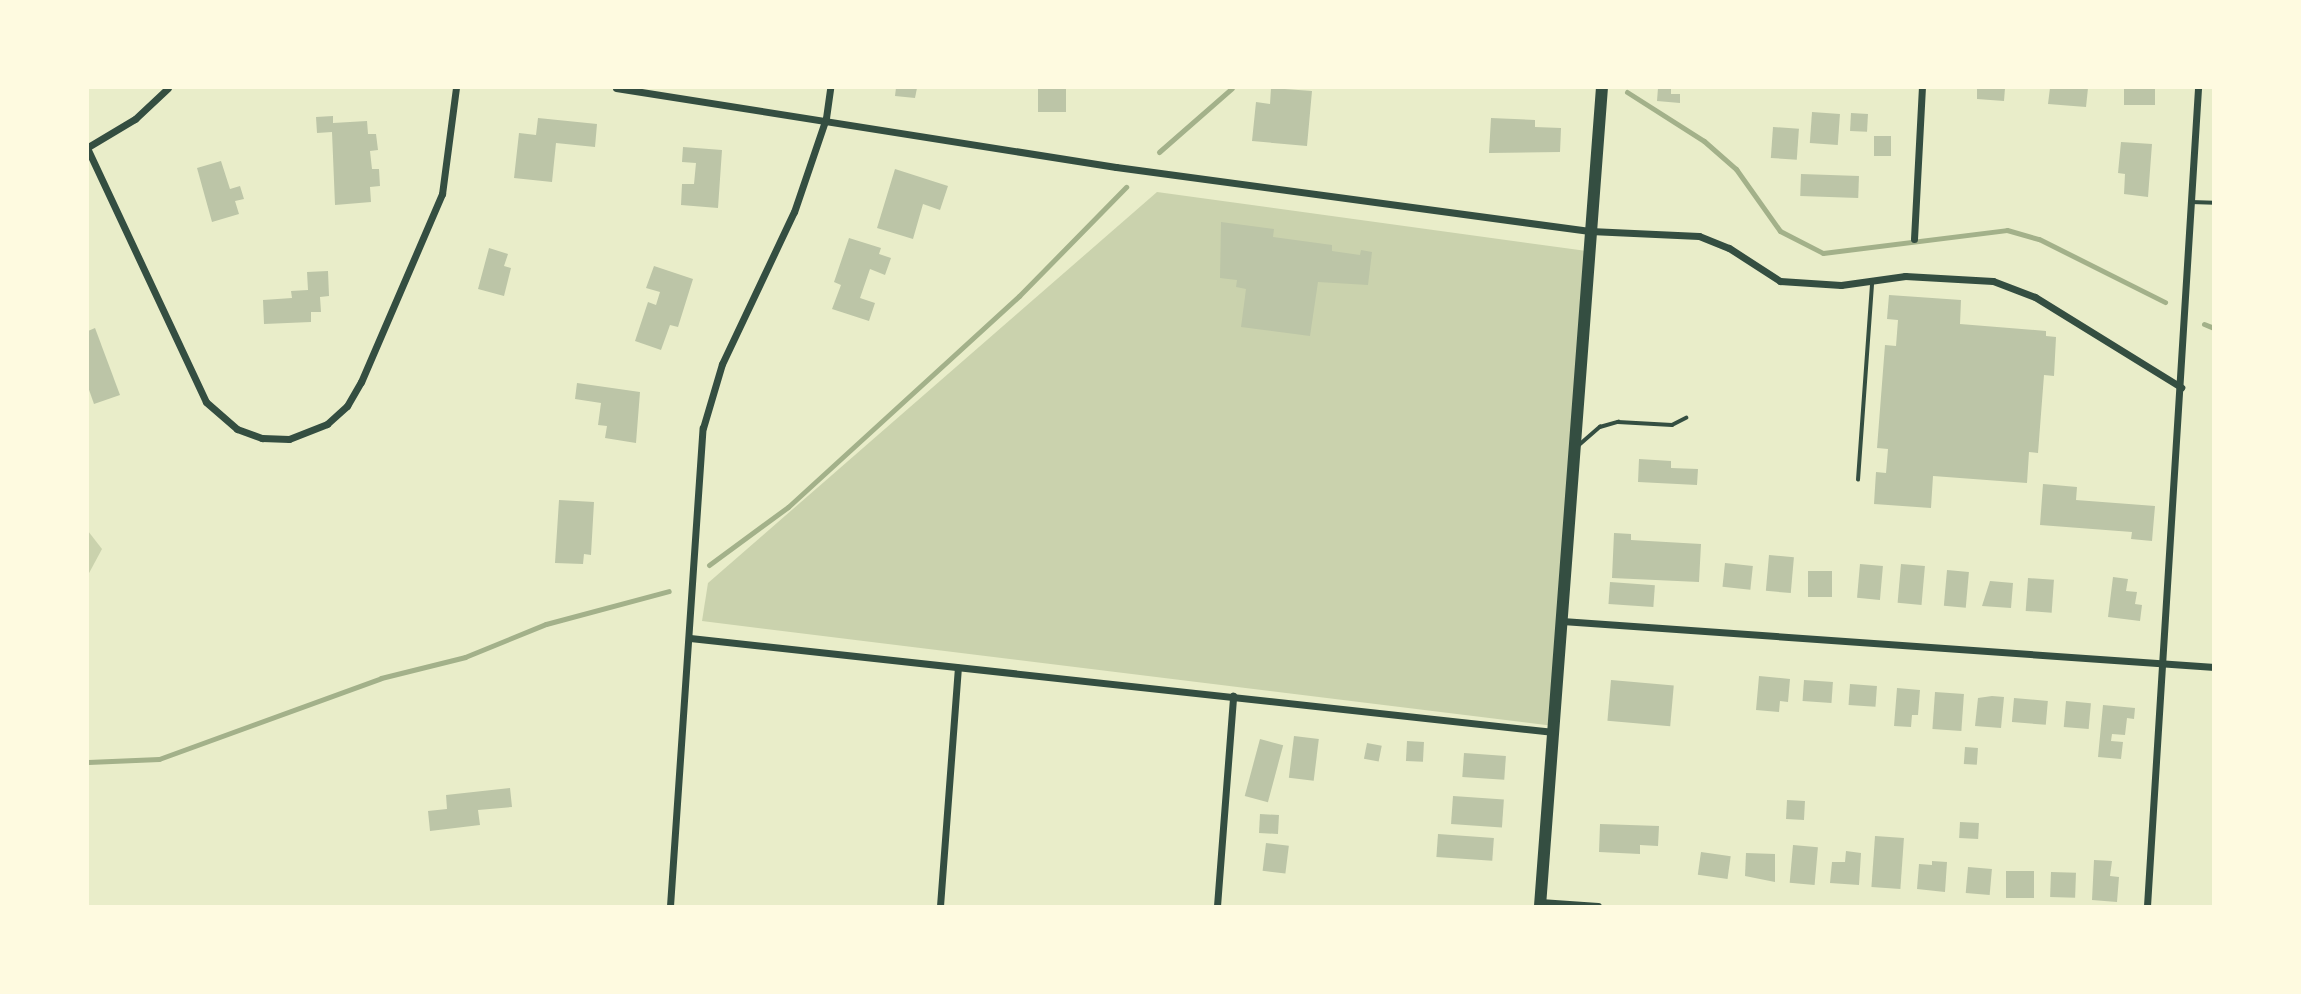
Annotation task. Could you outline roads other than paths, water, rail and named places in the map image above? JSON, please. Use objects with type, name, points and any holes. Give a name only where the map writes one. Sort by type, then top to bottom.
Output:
[{"type":"main road","points":[[1540,904],[1602,88]]},
{"type":"street","points":[[168,88],[135,119],[88,149],[206,402],[237,429],[262,438],[289,439],[327,424],[346,406],[361,382],[442,194],[456,88]]},
{"type":"street","points":[[615,88],[827,118],[940,142],[1590,231],[1699,236],[1729,247],[1780,281],[1872,283],[1905,276],[2012,285],[2181,387]]},
{"type":"street","points":[[670,906],[705,415],[722,364],[794,212],[827,118],[830,88]]},
{"type":"street","points":[[1914,239],[1922,88]]},
{"type":"street","points":[[2147,906],[2165,664],[2198,88]]},
{"type":"street","points":[[1562,621],[2214,667]]},
{"type":"street","points":[[690,638],[1554,732]]},
{"type":"street","points":[[940,906],[958,668]]},
{"type":"street","points":[[1217,906],[1233,696]]},
{"type":"street","points":[[1540,904],[1598,906]]},
{"type":"lane","points":[[2191,202],[2214,203]]},
{"type":"lane","points":[[1858,480],[1872,283]]},
{"type":"lane","points":[[1575,449],[1600,427],[1618,422],[1672,425],[1686,418]]},
{"type":"waterway","points":[[1159,152],[1232,88]]},
{"type":"waterway","points":[[1627,92],[1704,141],[1736,169],[1780,231],[1823,253],[2007,230],[2039,239],[2165,302]]},
{"type":"waterway","points":[[709,565],[788,507],[1019,296],[1126,187]]},
{"type":"waterway","points":[[2204,324],[2214,328]]},
{"type":"waterway","points":[[88,762],[159,759],[381,678],[465,657],[546,624],[669,591]]}]
